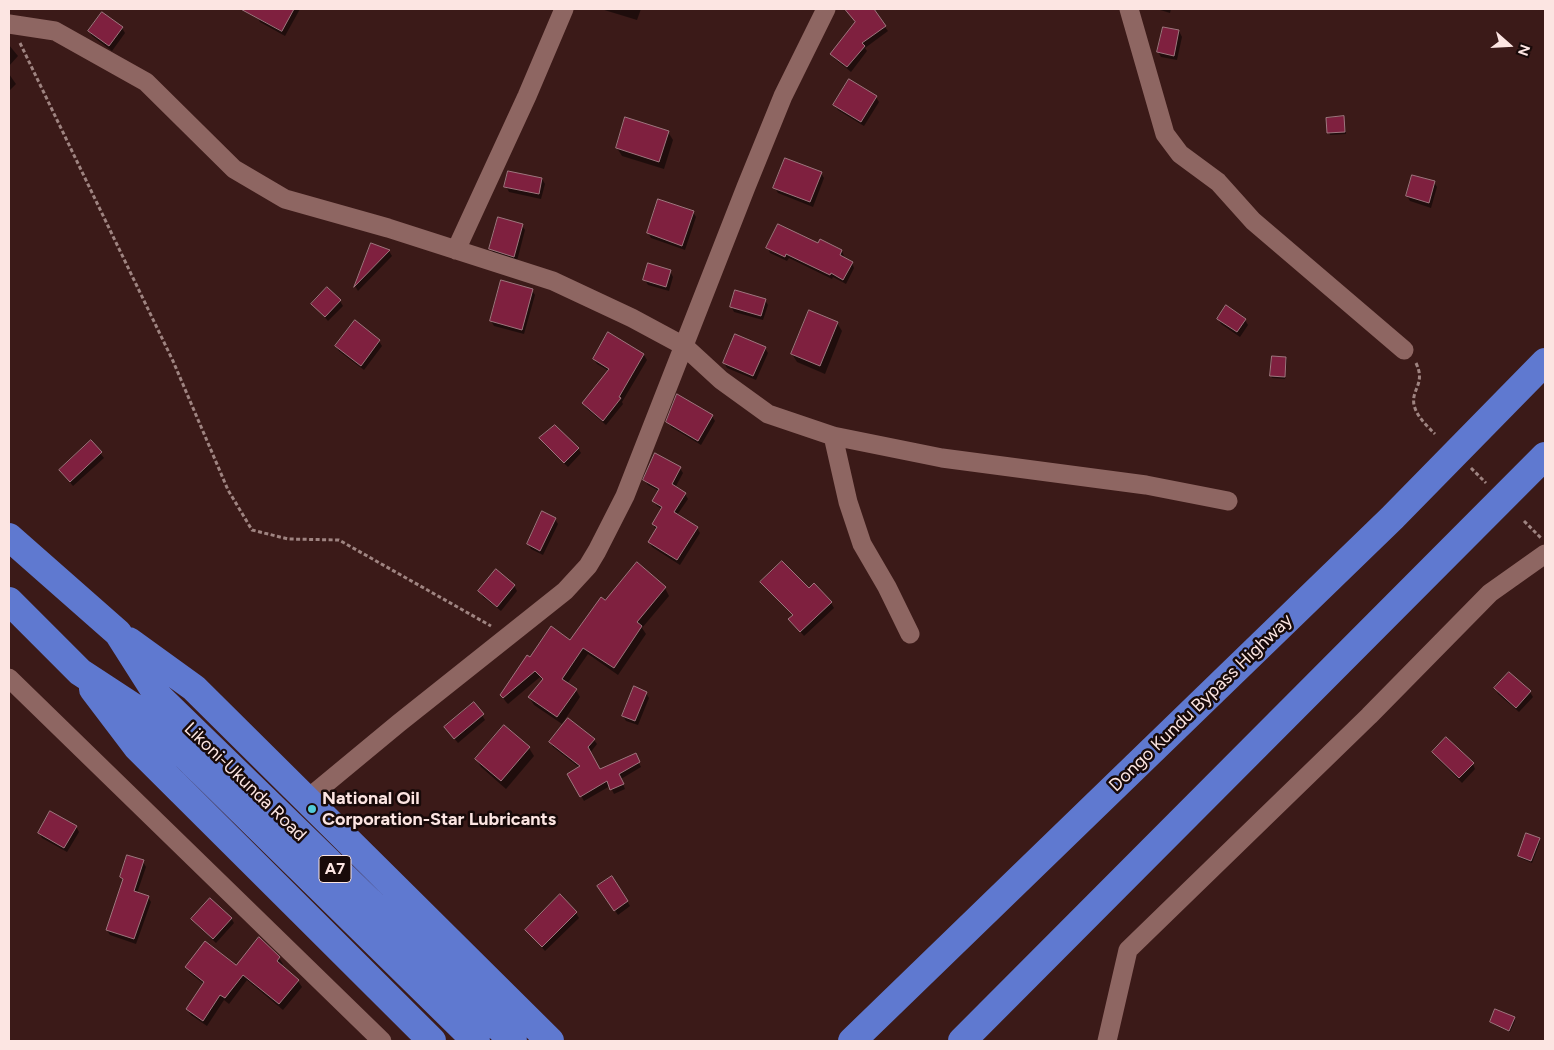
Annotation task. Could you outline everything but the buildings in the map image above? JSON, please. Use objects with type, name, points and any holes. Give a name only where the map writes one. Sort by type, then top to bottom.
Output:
[{"type":"highway","name":"Dongo Kundu Bypass Highway","points":[[852,1041],[1392,518],[1545,362]]},
{"type":"highway","points":[[962,1041],[1545,456]]},
{"type":"highway","name":"Likoni-Ukunda Road","points":[[9,537],[118,633],[149,704],[476,1041]]},
{"type":"highway","name":"Likoni-Ukunda Road","points":[[9,601],[80,672],[149,704],[513,1041]]},
{"type":"highway","points":[[118,633],[194,688],[550,1041]]},
{"type":"highway","points":[[80,672],[137,747],[432,1041]]},
{"type":"street","points":[[456,250],[527,96],[564,9]]},
{"type":"street","points":[[306,800],[399,722],[566,591],[588,566],[625,496],[783,96],[826,9]]},
{"type":"street","points":[[1129,9],[1165,134],[1174,148],[1218,182],[1253,221],[1404,350]]},
{"type":"street","points":[[9,24],[54,31],[146,82],[234,169],[285,199],[388,228],[552,281],[632,318],[684,346],[721,380],[768,414],[833,436],[942,458],[1146,485],[1228,501]]},
{"type":"street","points":[[833,436],[848,502],[862,544],[887,587],[910,634]]},
{"type":"street","points":[[1107,1041],[1128,950],[1369,716],[1490,593],[1545,554]]},
{"type":"street","points":[[9,678],[382,1041]]},
{"type":"path","points":[[20,42],[173,360],[228,490],[252,530],[288,539],[339,540],[509,636]]},
{"type":"path","points":[[1404,350],[1416,362],[1420,370],[1420,380],[1414,398],[1414,407],[1421,420],[1435,434]]},
{"type":"path","points":[[1469,466],[1491,488]]},
{"type":"path","points":[[1524,521],[1545,542]]},
{"type":"place","name":"National Oil Corporation-Star Lubricants","points":[[312,809]]}]
